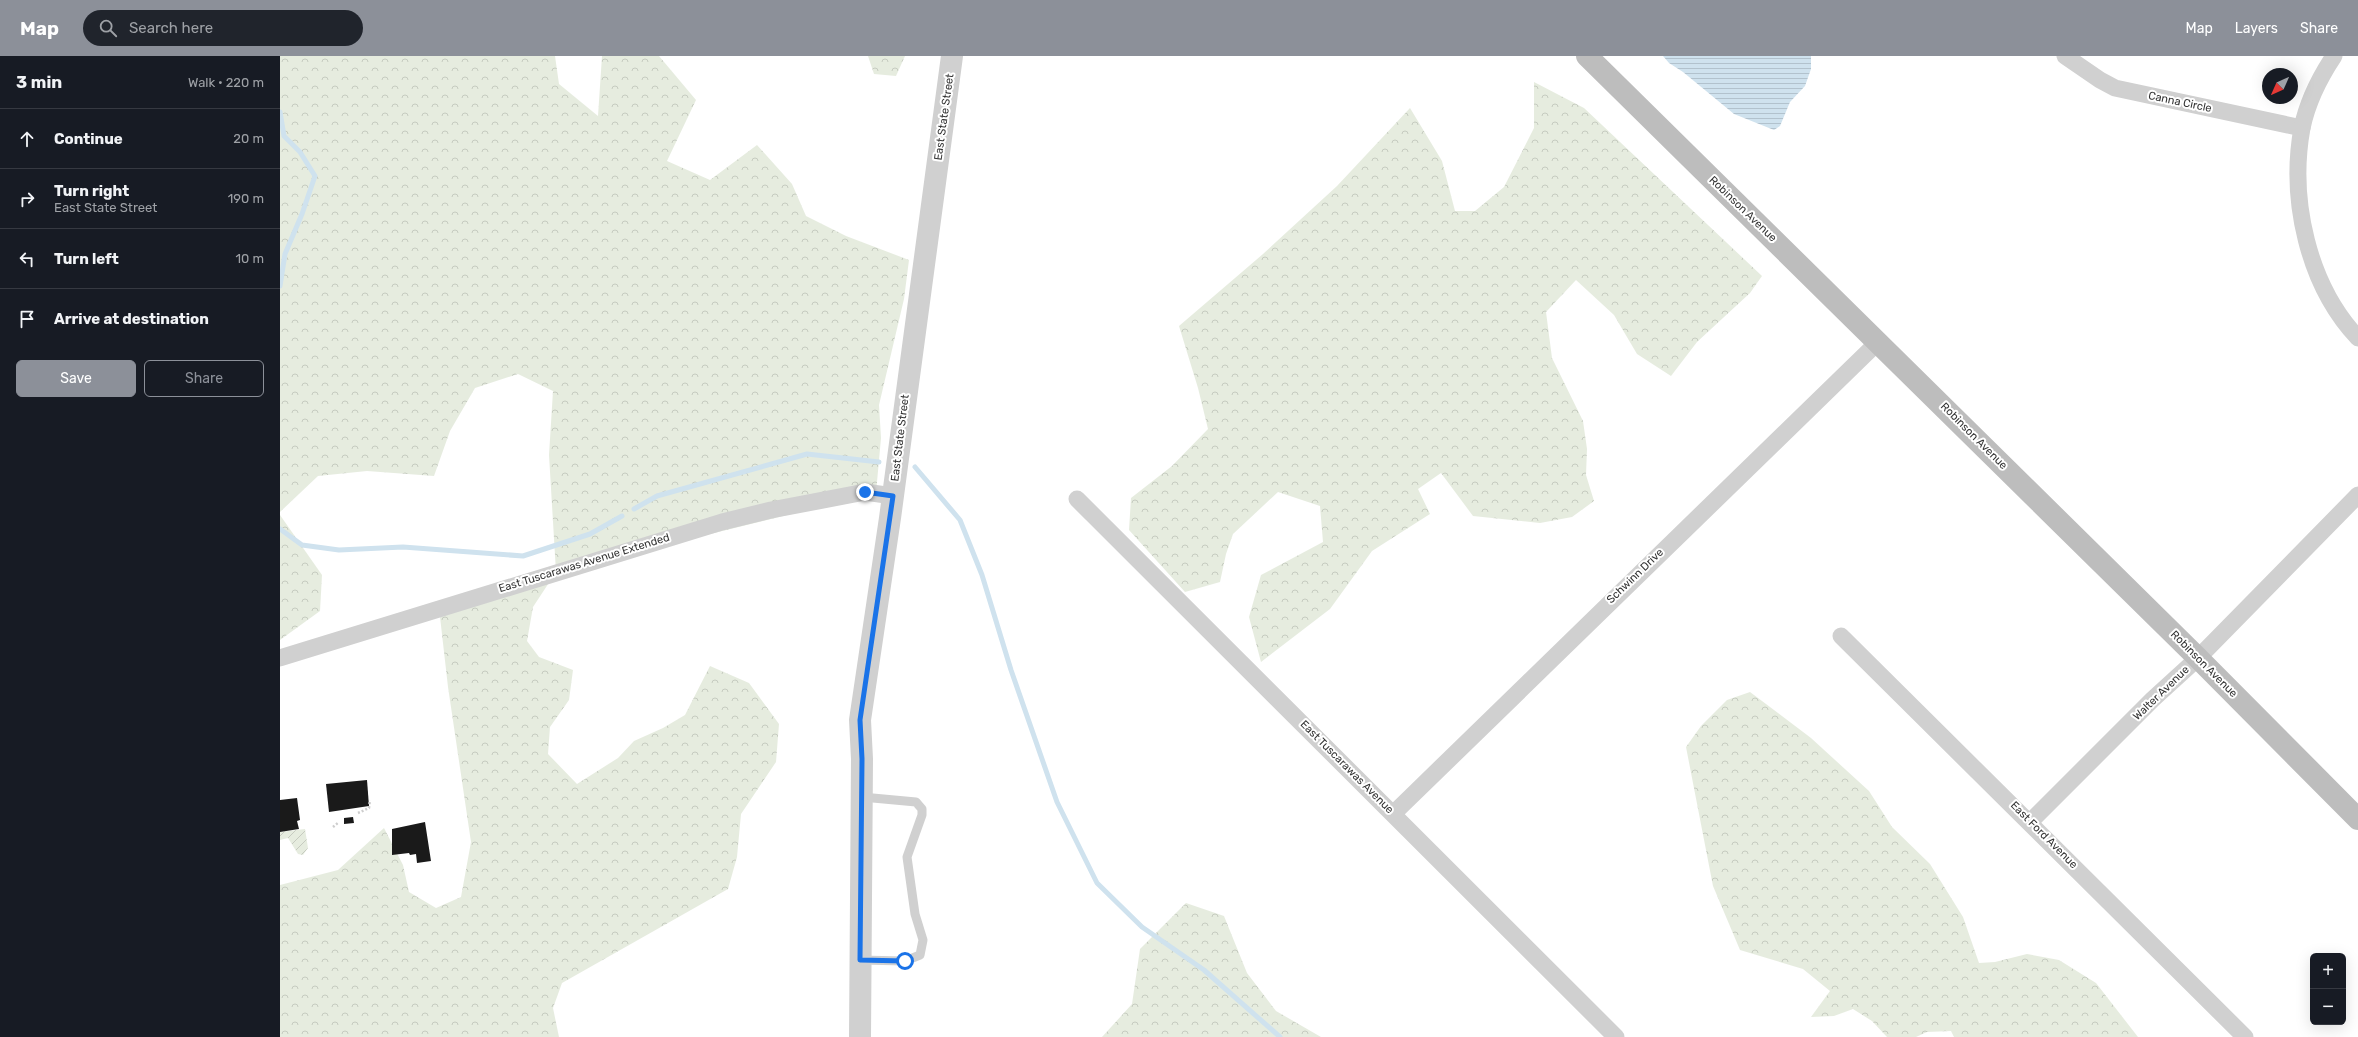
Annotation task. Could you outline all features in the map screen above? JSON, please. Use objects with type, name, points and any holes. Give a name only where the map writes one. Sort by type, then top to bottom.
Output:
[{"type":"main road","name":"Robinson Avenue","points":[[1587,56],[2198,658],[2358,819]]},
{"type":"street","name":"East State Street","points":[[860,1037],[862,797],[860,720],[893,496],[952,56]]},
{"type":"street","name":"Canna Circle","points":[[2065,56],[2100,80],[2115,88],[2302,128]]},
{"type":"street","points":[[2334,56],[2318,85],[2302,128],[2299,169],[2300,202],[2311,255],[2322,288],[2335,311],[2358,338]]},
{"type":"street","name":"Schwinn Drive","points":[[1394,813],[1878,342]]},
{"type":"street","name":"East Tuscarawas Avenue Extended","points":[[280,658],[722,522],[771,510],[865,492],[893,496]]},
{"type":"street","name":"Walter Avenue","points":[[2030,822],[2153,699],[2198,658],[2358,496]]},
{"type":"street","name":"East Tuscarawas Avenue","points":[[1077,499],[1394,813],[1616,1037]]},
{"type":"street","name":"East Ford Avenue","points":[[1840,636],[2030,822],[2245,1037]]},
{"type":"lane","points":[[860,960],[905,961],[920,955],[923,940],[915,914],[907,857],[922,815],[922,809],[916,802],[862,797]]},
{"type":"path","points":[[358,813],[369,808],[370,800]]},
{"type":"path","points":[[333,827],[339,822]]},
{"type":"green space","points":[[280,56],[555,56],[559,84],[598,116],[602,56],[659,56],[696,100],[667,161],[710,180],[757,145],[792,184],[806,216],[846,236],[909,260],[904,299],[879,405],[881,438],[876,493],[556,572],[549,455],[553,391],[518,374],[475,388],[450,431],[434,476],[367,471],[318,476],[280,512]]},
{"type":"green space","points":[[868,56],[905,56],[896,76],[874,74]]},
{"type":"green space","points":[[1534,82],[1584,108],[1762,276],[1750,293],[1697,342],[1671,376],[1637,354],[1614,315],[1576,280],[1546,312],[1552,358],[1583,421],[1587,449],[1586,475],[1594,501],[1572,517],[1540,523],[1473,516],[1441,473],[1418,489],[1430,514],[1372,551],[1330,609],[1261,662],[1249,617],[1261,575],[1323,542],[1320,506],[1278,492],[1233,534],[1226,554],[1220,582],[1185,592],[1129,530],[1131,498],[1172,466],[1208,429],[1198,388],[1179,326],[1263,254],[1337,186],[1410,108],[1442,161],[1455,211],[1475,211],[1504,187],[1534,128]]},
{"type":"green space","points":[[280,515],[322,575],[320,611],[280,640]]},
{"type":"green space","points":[[556,572],[533,607],[527,641],[539,657],[573,670],[569,700],[550,727],[548,754],[577,784],[618,758],[634,741],[663,728],[685,715],[710,666],[749,683],[779,724],[776,762],[741,814],[737,857],[728,889],[562,983],[553,1008],[559,1037],[280,1037],[280,885],[338,870],[384,828],[403,865],[409,892],[436,908],[461,897],[471,842],[448,687],[439,608]]},
{"type":"green space","points":[[1750,692],[1811,738],[1869,791],[1892,827],[1930,864],[1963,917],[1979,963],[1995,962],[2027,954],[2059,960],[2096,983],[2138,1037],[1954,1037],[1951,1031],[1927,1032],[1916,1037],[1887,1037],[1872,1021],[1853,1009],[1834,1016],[1811,1017],[1830,991],[1803,969],[1740,950],[1713,886],[1686,747],[1701,726],[1727,700]]},
{"type":"green space","points":[[305,829],[308,848],[303,855],[298,854],[288,838],[280,840],[280,832]]},
{"type":"green space","points":[[1186,903],[1224,916],[1247,973],[1276,1011],[1321,1037],[1102,1037],[1132,1004],[1140,949]]},
{"type":"water","points":[[1663,56],[1811,56],[1811,69],[1805,86],[1790,102],[1780,126],[1774,130],[1734,114],[1683,72],[1669,63]]},
{"type":"building","points":[[367,780],[369,806],[329,812],[326,784]]},
{"type":"building","points":[[297,798],[300,820],[297,821],[299,829],[280,832],[280,800]]},
{"type":"building","points":[[353,817],[354,823],[344,824],[344,818]]},
{"type":"building","points":[[425,822],[431,861],[417,863],[416,854],[410,855],[409,853],[392,855],[392,829]]},
{"type":"waterway","points":[[280,112],[284,136],[300,152],[315,176],[302,214],[285,254],[280,286]]},
{"type":"waterway","points":[[634,509],[657,496],[807,454],[879,462]]},
{"type":"waterway","points":[[915,467],[960,520],[982,575],[1011,670],[1057,802],[1097,883],[1142,927],[1204,970],[1280,1037]]},
{"type":"waterway","points":[[280,529],[302,545],[339,550],[403,547],[523,556],[590,534],[622,516]]},
{"type":"route","points":[[865,492],[893,496],[860,720],[862,759],[860,960],[905,961]]}]
